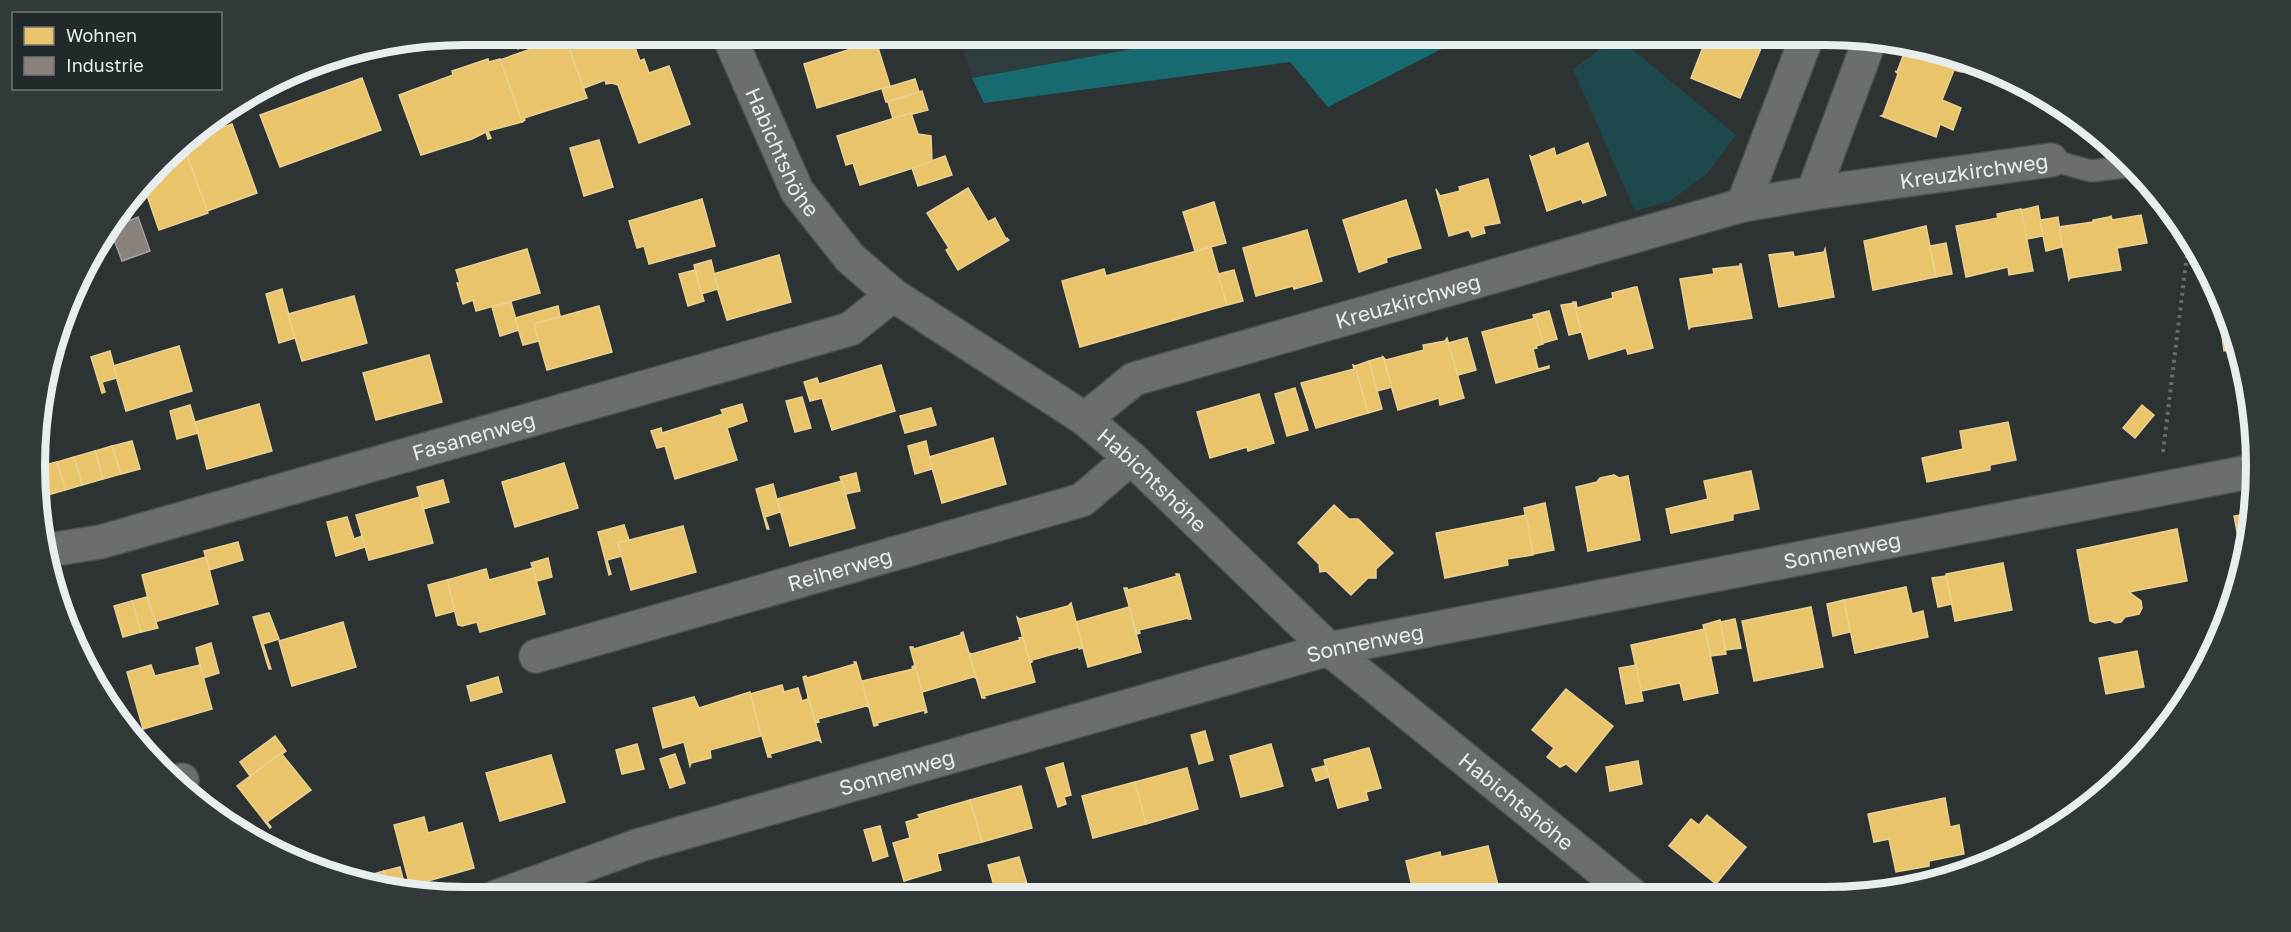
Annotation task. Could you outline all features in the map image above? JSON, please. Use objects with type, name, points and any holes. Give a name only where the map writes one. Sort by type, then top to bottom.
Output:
[{"type":"street","name":"Habichtshöhe","points":[[733,45],[797,191],[850,258],[893,295],[1085,419],[1131,458],[1329,649],[1622,887]]},
{"type":"street","points":[[1743,205],[1804,45]]},
{"type":"street","points":[[1813,193],[1867,48]]},
{"type":"street","name":"Kreuzkirchweg","points":[[1085,419],[1134,379],[1743,205],[2050,160]]},
{"type":"street","name":"Fasanenweg","points":[[53,549],[100,542],[850,329],[893,295]]},
{"type":"street","name":"Reiherweg","points":[[536,656],[1082,500],[1131,458]]},
{"type":"street","name":"Sonnenweg","points":[[524,887],[640,845],[1329,649],[2246,473]]},
{"type":"lane","name":"Kreuzkirchweg","points":[[2050,160],[2091,171],[2122,167]]},
{"type":"path","points":[[2159,489],[2187,252]]},
{"type":"shaded area","points":[[962,45],[1155,45],[972,78]]},
{"type":"shaded area","points":[[1155,45],[1449,45],[1328,107],[1290,62],[984,103],[972,78]]},
{"type":"shaded area","points":[[1606,45],[1627,45],[1736,135],[1707,174],[1670,201],[1635,211],[1573,69]]},
{"type":"building: Wohnen","points":[[542,45],[568,45],[587,98],[524,118],[522,122],[500,60]]},
{"type":"building: Wohnen","points":[[568,45],[634,45],[640,61],[644,59],[649,73],[669,66],[690,124],[639,143],[618,85],[606,84],[605,80],[584,88]]},
{"type":"building: Wohnen","points":[[863,45],[877,45],[890,86],[817,108],[804,64]]},
{"type":"building: Wohnen","points":[[1704,45],[1762,45],[1740,98],[1691,78]]},
{"type":"building: Wohnen","points":[[1904,53],[1963,68],[1962,72],[1954,70],[1942,100],[1961,108],[1953,130],[1940,124],[1936,137],[1881,116],[1898,74],[1895,71],[1897,72]]},
{"type":"building: Wohnen","points":[[488,59],[489,62],[500,59],[522,122],[488,131],[491,138],[488,139],[486,132],[472,139],[421,155],[399,95],[453,75],[452,71]]},
{"type":"building: Wohnen","points":[[362,78],[381,130],[280,167],[260,115]]},
{"type":"building: Wohnen","points":[[915,79],[919,92],[886,102],[882,89]]},
{"type":"building: Wohnen","points":[[922,91],[928,110],[893,119],[888,102]]},
{"type":"building: Wohnen","points":[[911,113],[918,134],[931,136],[932,162],[860,185],[853,163],[846,165],[837,136]]},
{"type":"building: Wohnen","points":[[232,124],[257,193],[207,211],[185,151],[210,132]]},
{"type":"building: Wohnen","points":[[599,140],[613,187],[584,196],[570,148]]},
{"type":"building: Wohnen","points":[[1588,143],[1606,195],[1583,203],[1581,199],[1547,211],[1530,156],[1554,148],[1556,156]]},
{"type":"building: Wohnen","points":[[185,151],[208,213],[159,230],[146,192]]},
{"type":"building: Wohnen","points":[[945,156],[952,175],[918,186],[912,168]]},
{"type":"building: Wohnen","points":[[1488,179],[1500,223],[1483,226],[1485,233],[1472,237],[1469,230],[1449,236],[1436,189],[1440,196],[1460,191],[1459,187]]},
{"type":"building: Wohnen","points":[[968,188],[988,222],[995,218],[1006,239],[1009,240],[958,270],[946,250],[949,248],[927,213]]},
{"type":"building: Wohnen","points":[[702,199],[715,246],[649,264],[644,246],[637,248],[629,221]]},
{"type":"building: Wohnen","points":[[1406,200],[1421,248],[1386,258],[1387,262],[1359,272],[1343,220]]},
{"type":"building: Wohnen","points":[[1214,202],[1226,243],[1195,251],[1183,212]]},
{"type":"building: Wohnen","points":[[2038,206],[2043,236],[2027,239],[2021,210]]},
{"type":"building: Wohnen","points":[[2021,209],[2033,271],[2009,275],[2008,267],[1966,277],[1956,226],[1998,218],[1997,214]]},
{"type":"building: Wohnen","points":[[2141,215],[2147,243],[2117,248],[2121,270],[2069,280],[2059,227],[2093,222],[2093,220],[2111,216],[2112,220]]},
{"type":"building: Wohnen","points":[[2058,217],[2062,247],[2046,251],[2040,220]]},
{"type":"building: Wohnen","points":[[1926,226],[1936,277],[1873,290],[1864,241]]},
{"type":"building: Wohnen","points":[[1307,230],[1322,281],[1256,296],[1243,248]]},
{"type":"building: Wohnen","points":[[1946,243],[1952,274],[1936,277],[1930,246]]},
{"type":"building: Wohnen","points":[[1211,247],[1227,305],[1080,347],[1062,281],[1104,269],[1106,276]]},
{"type":"building: Wohnen","points":[[527,249],[540,293],[476,311],[473,300],[463,304],[456,270]]},
{"type":"building: Wohnen","points":[[1825,249],[1834,297],[1779,307],[1769,255],[1793,252],[1794,257],[1824,252]]},
{"type":"building: Wohnen","points":[[779,255],[791,302],[727,320],[713,274]]},
{"type":"building: Wohnen","points":[[711,260],[718,289],[701,294],[694,265]]},
{"type":"building: Wohnen","points":[[1740,264],[1752,318],[1689,329],[1680,279],[1714,274],[1713,269],[1740,266]]},
{"type":"building: Wohnen","points":[[695,270],[704,301],[688,306],[679,274]]},
{"type":"building: Wohnen","points":[[1234,270],[1243,301],[1227,305],[1218,274]]},
{"type":"building: Wohnen","points":[[1637,287],[1653,348],[1628,354],[1626,348],[1589,359],[1573,302],[1576,302],[1577,308],[1613,298],[1612,293]]},
{"type":"building: Wohnen","points":[[282,289],[295,338],[279,343],[266,294]]},
{"type":"building: Wohnen","points":[[354,296],[367,343],[302,361],[288,314]]},
{"type":"building: Wohnen","points":[[511,302],[519,330],[500,336],[492,307]]},
{"type":"building: Wohnen","points":[[1574,303],[1581,332],[1569,335],[1561,305]]},
{"type":"building: Wohnen","points":[[558,306],[560,316],[534,324],[539,341],[523,345],[515,318]]},
{"type":"building: Wohnen","points":[[599,306],[612,352],[547,370],[534,324]]},
{"type":"building: Wohnen","points":[[1549,311],[1557,339],[1543,343],[1533,315]]},
{"type":"building: Wohnen","points":[[1536,318],[1543,344],[1533,349],[1538,369],[1549,366],[1549,368],[1496,383],[1482,332]]},
{"type":"building: Wohnen","points":[[2220,321],[2230,350],[2224,351]]},
{"type":"building: Wohnen","points":[[1447,338],[1464,398],[1440,405],[1439,398],[1398,410],[1383,357],[1386,360],[1424,350],[1423,345],[1445,341]]},
{"type":"building: Wohnen","points":[[1467,338],[1476,370],[1458,375],[1448,343]]},
{"type":"building: Wohnen","points":[[179,346],[192,391],[126,411],[113,366]]},
{"type":"building: Wohnen","points":[[110,351],[117,378],[102,382],[105,392],[102,393],[91,357]]},
{"type":"building: Wohnen","points":[[429,355],[442,402],[376,420],[363,373]]},
{"type":"building: Wohnen","points":[[1383,357],[1392,387],[1377,391],[1369,361]]},
{"type":"building: Wohnen","points":[[1369,361],[1382,409],[1368,413],[1355,366]]},
{"type":"building: Wohnen","points":[[881,365],[895,411],[832,430],[822,398],[810,401],[804,382],[817,378],[819,384]]},
{"type":"building: Wohnen","points":[[1353,365],[1368,413],[1316,428],[1301,383],[1354,369]]},
{"type":"building: Wohnen","points":[[1295,388],[1308,430],[1287,436],[1275,394]]},
{"type":"building: Wohnen","points":[[1259,394],[1274,443],[1248,451],[1247,447],[1210,458],[1197,412]]},
{"type":"building: Wohnen","points":[[802,397],[811,428],[795,432],[786,401]]},
{"type":"building: Wohnen","points":[[259,404],[272,451],[207,469],[195,422]]},
{"type":"building: Wohnen","points":[[742,404],[747,421],[727,428],[737,460],[675,479],[665,446],[657,448],[651,431],[661,428],[662,433],[723,414],[721,410]]},
{"type":"building: Wohnen","points":[[190,405],[198,433],[177,439],[170,411]]},
{"type":"building: Wohnen","points":[[2142,405],[2154,415],[2135,438],[2123,428]]},
{"type":"building: Wohnen","points":[[931,408],[936,425],[905,433],[900,416]]},
{"type":"building: Wohnen","points":[[2008,422],[2016,460],[1990,465],[1990,470],[1927,482],[1922,458],[1963,449],[1960,431]]},
{"type":"building: Wohnen","points":[[993,438],[1006,484],[942,503],[929,457]]},
{"type":"building: Wohnen","points":[[132,441],[140,469],[121,474],[112,446]]},
{"type":"building: Wohnen","points":[[926,441],[932,469],[915,474],[908,446]]},
{"type":"building: Wohnen","points":[[112,446],[121,474],[103,479],[95,451]]},
{"type":"building: Wohnen","points":[[95,451],[103,479],[82,485],[74,457]]},
{"type":"building: Wohnen","points":[[74,457],[82,485],[65,490],[57,462]]},
{"type":"building: Wohnen","points":[[57,462],[65,490],[46,495],[45,465]]},
{"type":"building: Wohnen","points":[[564,463],[578,508],[515,527],[502,482]]},
{"type":"building: Wohnen","points":[[1751,471],[1759,509],[1733,514],[1733,520],[1671,533],[1666,509],[1708,499],[1704,481]]},
{"type":"building: Wohnen","points":[[856,473],[860,491],[846,494],[840,477]]},
{"type":"building: Wohnen","points":[[1614,475],[1619,478],[1628,476],[1640,540],[1588,551],[1576,487]]},
{"type":"building: Wohnen","points":[[443,480],[449,502],[423,509],[417,487]]},
{"type":"building: Wohnen","points":[[842,481],[855,528],[790,546],[777,499]]},
{"type":"building: Wohnen","points":[[773,484],[780,512],[765,517],[769,529],[767,529],[756,489]]},
{"type":"building: Wohnen","points":[[420,497],[433,543],[369,560],[356,515]]},
{"type":"building: Wohnen","points":[[1545,503],[1554,550],[1533,554],[1524,508]]},
{"type":"building: Wohnen","points":[[1334,505],[1349,519],[1358,519],[1393,553],[1376,569],[1376,578],[1368,578],[1351,595],[1326,571],[1320,572],[1319,564],[1298,543]]},
{"type":"building: Wohnen","points":[[1526,515],[1533,555],[1507,559],[1508,565],[1445,578],[1436,533]]},
{"type":"building: Wohnen","points":[[2243,515],[2239,542],[2234,516]]},
{"type":"building: Wohnen","points":[[347,517],[354,539],[362,536],[365,547],[336,556],[327,522]]},
{"type":"building: Wohnen","points":[[624,525],[629,540],[618,543],[622,556],[607,560],[611,574],[609,575],[598,532]]},
{"type":"building: Wohnen","points":[[683,526],[696,572],[631,590],[618,543]]},
{"type":"building: Wohnen","points":[[2177,529],[2187,581],[2129,592],[2141,601],[2142,608],[2139,614],[2125,617],[2121,622],[2115,623],[2110,620],[2095,623],[2090,621],[2077,550]]},
{"type":"building: Wohnen","points":[[238,542],[243,560],[209,570],[204,551]]},
{"type":"building: Wohnen","points":[[206,557],[218,604],[154,622],[142,575]]},
{"type":"building: Wohnen","points":[[548,558],[552,577],[537,581],[531,563]]},
{"type":"building: Wohnen","points":[[2003,563],[2012,610],[1955,621],[1946,574]]},
{"type":"building: Wohnen","points":[[533,568],[545,614],[480,632],[477,622],[458,625],[447,580],[486,569],[489,580]]},
{"type":"building: Wohnen","points":[[1176,574],[1179,574],[1191,619],[1139,630],[1140,633],[1137,634],[1124,588],[1128,590],[1177,576]]},
{"type":"building: Wohnen","points":[[1946,576],[1952,604],[1938,607],[1932,578]]},
{"type":"building: Wohnen","points":[[447,580],[455,611],[436,616],[428,585]]},
{"type":"building: Wohnen","points":[[1906,587],[1912,614],[1923,611],[1928,637],[1855,653],[1844,600]]},
{"type":"building: Wohnen","points":[[147,597],[158,628],[141,632],[132,601]]},
{"type":"building: Wohnen","points":[[1844,600],[1850,632],[1833,636],[1827,604]]},
{"type":"building: Wohnen","points":[[132,601],[141,632],[123,637],[114,606]]},
{"type":"building: Wohnen","points":[[1071,603],[1083,648],[1079,649],[1079,647],[1032,660],[1030,663],[1017,617],[1020,619],[1068,606]]},
{"type":"building: Wohnen","points":[[1129,607],[1141,652],[1088,667],[1076,622]]},
{"type":"building: Wohnen","points":[[1811,607],[1823,667],[1754,681],[1742,621]]},
{"type":"building: Wohnen","points":[[269,613],[279,639],[263,644],[271,669],[269,669],[253,617]]},
{"type":"building: Wohnen","points":[[1735,619],[1741,648],[1726,650],[1720,622]]},
{"type":"building: Wohnen","points":[[1720,620],[1726,654],[1711,656],[1703,625]]},
{"type":"building: Wohnen","points":[[343,622],[356,667],[292,686],[279,641]]},
{"type":"building: Wohnen","points":[[1705,629],[1718,693],[1684,700],[1680,683],[1641,691],[1631,645]]},
{"type":"building: Wohnen","points":[[963,632],[976,678],[922,692],[910,647],[914,649],[961,635]]},
{"type":"building: Wohnen","points":[[1023,637],[1035,682],[982,698],[969,653],[1020,640],[1019,638]]},
{"type":"building: Wohnen","points":[[211,643],[219,673],[203,678],[196,648]]},
{"type":"building: Wohnen","points":[[2137,651],[2144,687],[2106,694],[2099,658]]},
{"type":"building: Wohnen","points":[[856,662],[869,707],[818,719],[819,722],[815,723],[803,677],[807,678],[855,664]]},
{"type":"building: Wohnen","points":[[151,665],[155,676],[200,665],[212,709],[143,729],[127,672]]},
{"type":"building: Wohnen","points":[[915,665],[927,712],[925,713],[925,710],[877,723],[878,725],[874,726],[862,681],[913,669]]},
{"type":"building: Wohnen","points":[[1636,665],[1643,701],[1626,704],[1619,668]]},
{"type":"building: Wohnen","points":[[498,677],[502,692],[471,701],[467,686]]},
{"type":"building: Wohnen","points":[[782,685],[784,692],[798,688],[802,701],[808,699],[808,696],[821,742],[818,740],[770,754],[771,757],[768,757],[750,694]]},
{"type":"building: Wohnen","points":[[1566,689],[1613,726],[1576,772],[1566,764],[1560,767],[1547,757],[1554,748],[1532,730]]},
{"type":"building: Wohnen","points":[[750,692],[761,736],[710,750],[711,758],[691,763],[690,766],[684,742],[663,748],[653,708],[694,697],[699,708]]},
{"type":"building: Wohnen","points":[[1205,731],[1213,760],[1199,764],[1191,735]]},
{"type":"building: Wohnen","points":[[275,736],[286,751],[250,776],[240,762]]},
{"type":"building: Wohnen","points":[[637,744],[644,769],[622,774],[616,750]]},
{"type":"building: Wohnen","points":[[1271,744],[1283,786],[1241,797],[1230,756]]},
{"type":"building: Wohnen","points":[[1369,748],[1381,788],[1366,792],[1368,800],[1338,808],[1324,760]]},
{"type":"building: Wohnen","points":[[281,753],[311,790],[267,822],[270,828],[237,786]]},
{"type":"building: Wohnen","points":[[675,754],[685,783],[670,788],[660,759]]},
{"type":"building: Wohnen","points":[[551,755],[565,802],[500,821],[486,773]]},
{"type":"building: Wohnen","points":[[1638,761],[1642,784],[1610,791],[1606,767]]},
{"type":"building: Wohnen","points":[[1063,763],[1071,795],[1064,797],[1066,804],[1058,807],[1046,768]]},
{"type":"building: Wohnen","points":[[1325,766],[1329,777],[1316,781],[1312,769]]},
{"type":"building: Wohnen","points":[[1187,768],[1198,809],[1146,824],[1135,782]]},
{"type":"building: Wohnen","points":[[1135,782],[1146,824],[1093,838],[1082,796]]},
{"type":"building: Wohnen","points":[[1021,786],[1032,828],[982,842],[970,800]]},
{"type":"building: Wohnen","points":[[1945,798],[1950,827],[1959,825],[1964,854],[1929,861],[1929,866],[1896,872],[1889,839],[1874,842],[1868,814]]},
{"type":"building: Wohnen","points":[[970,800],[982,842],[937,854],[941,870],[904,881],[893,843],[910,838],[906,822],[920,818],[918,815]]},
{"type":"building: Wohnen","points":[[1707,815],[1746,847],[1716,884],[1669,846],[1691,819],[1699,825]]},
{"type":"building: Wohnen","points":[[424,817],[428,833],[462,823],[474,868],[418,884],[409,883],[394,825]]},
{"type":"building: Wohnen","points":[[880,826],[888,856],[873,861],[864,830]]},
{"type":"building: Wohnen","points":[[1488,846],[1498,885],[1490,887],[1412,887],[1406,861],[1440,852],[1441,857]]},
{"type":"building: Wohnen","points":[[1019,857],[1028,887],[994,887],[988,865]]},
{"type":"building: Wohnen","points":[[400,867],[404,882],[386,879],[384,871]]},
{"type":"building: Wohnen","points":[[384,871],[386,879],[384,879],[368,876]]},
{"type":"building: Industrie","points":[[517,45],[530,45],[518,49]]},
{"type":"building: Industrie","points":[[138,217],[150,251],[122,261],[113,237],[122,224]]}]
